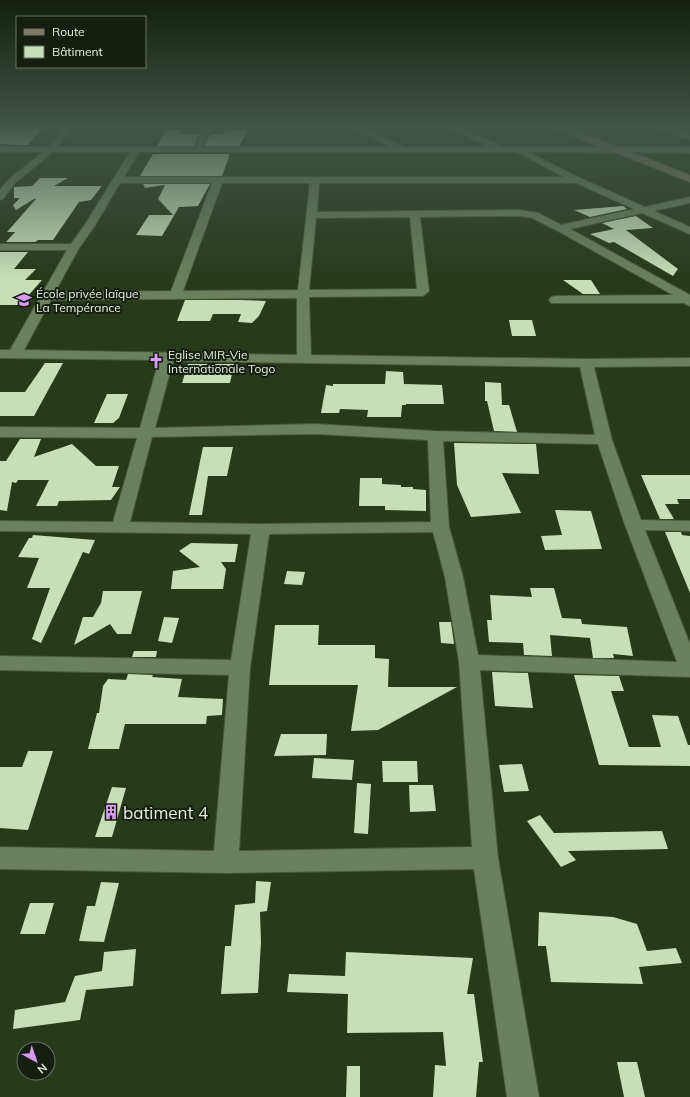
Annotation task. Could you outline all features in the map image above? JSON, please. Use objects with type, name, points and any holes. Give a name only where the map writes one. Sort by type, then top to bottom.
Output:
[{"type":"street","points":[[0,197],[12,181],[18,176]]},
{"type":"street","points":[[15,354],[74,247],[89,227],[119,176]]},
{"type":"street","points":[[117,180],[315,180],[377,176]]},
{"type":"street","points":[[390,176],[577,180]]},
{"type":"street","points":[[569,176],[690,231]]},
{"type":"street","points":[[176,295],[218,180]]},
{"type":"street","points":[[304,358],[303,295],[315,180]]},
{"type":"street","points":[[0,181],[12,181]]},
{"type":"street","points":[[560,228],[690,200]]},
{"type":"street","points":[[312,215],[525,213],[534,215],[689,300]]},
{"type":"street","points":[[47,296],[415,294],[423,291],[415,214]]},
{"type":"street","points":[[0,247],[74,247]]},
{"type":"street","points":[[555,300],[689,300]]},
{"type":"street","points":[[0,354],[586,363],[690,362]]},
{"type":"street","points":[[120,528],[167,357]]},
{"type":"street","points":[[469,662],[690,670],[634,525],[604,440],[586,363]]},
{"type":"street","points":[[0,432],[146,433],[315,429],[435,436],[604,440]]},
{"type":"street","points":[[435,436],[440,527],[454,577],[469,662],[485,858],[523,1097]]},
{"type":"street","points":[[634,525],[690,526]]},
{"type":"street","points":[[0,526],[261,529],[440,527]]},
{"type":"street","points":[[226,862],[240,668],[261,529]]},
{"type":"street","points":[[0,663],[240,668]]},
{"type":"street","points":[[0,858],[226,862],[485,858]]},
{"type":"building","points":[[40,178],[68,178],[54,186],[102,186],[91,200],[79,202],[53,240],[38,240],[35,242],[6,242],[15,232],[7,232],[36,199],[16,210],[13,205],[20,198],[14,198],[14,187],[32,186]]},
{"type":"building","points":[[143,184],[210,184],[198,206],[179,207],[162,236],[136,235],[149,215],[173,215],[158,199],[165,185],[144,188],[145,187]]},
{"type":"building","points":[[623,206],[627,209],[590,217],[574,210]]},
{"type":"building","points":[[636,216],[653,228],[626,230],[678,269],[673,276],[614,242],[609,243],[590,234],[614,229],[602,223]]},
{"type":"building","points":[[0,252],[28,252],[14,269],[36,269],[25,280],[42,280],[20,305],[0,305]]},
{"type":"building","points":[[563,280],[591,280],[600,294],[583,294]]},
{"type":"building","points":[[185,300],[266,301],[259,316],[252,323],[238,322],[241,314],[213,314],[210,321],[177,321]]},
{"type":"building","points":[[509,320],[532,320],[536,336],[512,336]]},
{"type":"building","points":[[45,363],[63,363],[34,416],[0,416],[0,392],[25,392]]},
{"type":"building","points":[[188,364],[234,364],[230,383],[182,383]]},
{"type":"building","points":[[386,371],[403,372],[404,384],[442,385],[444,404],[402,405],[401,417],[367,417],[368,410],[340,409],[339,413],[321,413],[326,385],[385,384]]},
{"type":"building","points":[[485,382],[501,383],[502,405],[509,405],[517,432],[494,431],[487,401],[485,401]]},
{"type":"building","points":[[107,394],[128,394],[119,418],[113,423],[94,423]]},
{"type":"building","points":[[20,439],[41,439],[34,457],[72,444],[96,466],[119,466],[112,487],[120,487],[111,500],[59,501],[57,506],[36,506],[49,480],[18,480],[16,483],[12,482],[7,511],[0,510],[0,461],[6,461]]},
{"type":"building","points":[[454,443],[536,444],[539,474],[502,473],[521,513],[471,517],[457,485]]},
{"type":"building","points":[[203,447],[233,447],[227,476],[208,476],[202,515],[189,515]]},
{"type":"building","points":[[641,475],[690,475],[690,499],[677,499],[679,504],[665,504],[674,519],[660,519]]},
{"type":"building","points":[[360,478],[382,478],[382,484],[401,485],[401,487],[413,487],[413,489],[426,490],[426,511],[385,510],[385,506],[359,506]]},
{"type":"building","points":[[555,510],[591,511],[602,549],[545,550],[541,536],[562,535]]},
{"type":"building","points":[[665,532],[681,532],[682,535],[690,536],[690,593]]},
{"type":"building","points":[[33,535],[95,540],[89,554],[83,552],[41,643],[32,639],[50,588],[27,588],[39,558],[18,557],[29,538],[32,538]]},
{"type":"building","points":[[191,543],[238,544],[235,562],[221,562],[226,569],[223,589],[171,589],[173,571],[200,567],[179,551]]},
{"type":"building","points":[[287,571],[305,572],[302,585],[284,584]]},
{"type":"building","points":[[530,588],[554,588],[562,618],[581,619],[582,624],[627,627],[633,656],[613,654],[614,658],[593,658],[590,638],[550,635],[552,656],[524,655],[523,643],[489,642],[487,620],[492,620],[490,595],[532,597]]},
{"type":"building","points":[[103,591],[142,591],[131,634],[117,634],[110,624],[74,645],[83,617],[93,617],[101,603]]},
{"type":"building","points":[[164,617],[179,618],[172,643],[158,641]]},
{"type":"building","points":[[439,622],[451,622],[454,644],[441,643]]},
{"type":"building","points":[[275,625],[319,625],[318,645],[375,645],[375,658],[389,659],[388,687],[457,687],[378,730],[351,731],[358,685],[269,685]]},
{"type":"building","points":[[134,651],[157,651],[156,657],[132,657]]},
{"type":"building","points":[[492,672],[528,673],[533,708],[495,706]]},
{"type":"building","points":[[128,674],[153,675],[152,677],[182,679],[178,697],[223,699],[222,715],[207,716],[206,724],[125,724],[119,749],[88,749],[97,713],[99,713],[103,686],[108,679],[126,680]]},
{"type":"building","points":[[574,675],[619,676],[624,691],[611,691],[629,747],[661,747],[652,715],[678,716],[688,745],[690,745],[690,766],[599,765]]},
{"type":"building","points":[[281,734],[327,734],[326,755],[274,756]]},
{"type":"building","points":[[28,751],[53,751],[28,830],[0,828],[0,767],[22,767]]},
{"type":"building","points":[[314,758],[354,760],[352,780],[312,778]]},
{"type":"building","points":[[382,761],[417,761],[418,782],[383,782]]},
{"type":"building","points":[[522,764],[529,791],[504,792],[499,765]]},
{"type":"building","points":[[357,783],[371,784],[368,834],[354,833]]},
{"type":"building","points":[[409,785],[433,785],[436,811],[410,812]]},
{"type":"building","name":"batiment 4","points":[[112,787],[126,788],[112,837],[95,837]]},
{"type":"building","points":[[540,815],[554,833],[662,831],[668,849],[568,851],[576,860],[561,867],[527,821]]},
{"type":"building","points":[[256,881],[271,882],[267,911],[260,912],[261,942],[258,993],[221,994],[225,946],[231,946],[235,905],[255,903]]},
{"type":"building","points":[[101,882],[119,883],[104,942],[79,941],[87,906],[95,906]]},
{"type":"building","points":[[30,903],[54,903],[45,934],[20,934]]},
{"type":"building","points":[[539,912],[613,917],[637,924],[647,951],[676,948],[682,963],[639,967],[643,984],[551,982],[546,946],[538,946]]},
{"type":"building","points":[[136,949],[133,986],[86,990],[80,1020],[13,1029],[15,1010],[65,1002],[75,976],[102,971],[104,952]]},
{"type":"building","points":[[346,952],[473,958],[467,994],[474,994],[483,1062],[479,1062],[476,1097],[433,1097],[435,1065],[446,1066],[443,1032],[347,1033],[348,994],[287,992],[289,974],[345,976]]},
{"type":"building","points":[[617,1062],[637,1062],[645,1097],[624,1097]]},
{"type":"building","points":[[347,1066],[360,1066],[360,1097],[346,1097]]},
{"type":"place","name":"École privée laïque La Tempérance","points":[[24,300]]},
{"type":"place","name":"Eglise MIR-Vie Internationale Togo","points":[[156,361]]},
{"type":"place","name":"batiment 4","points":[[111,812]]}]
